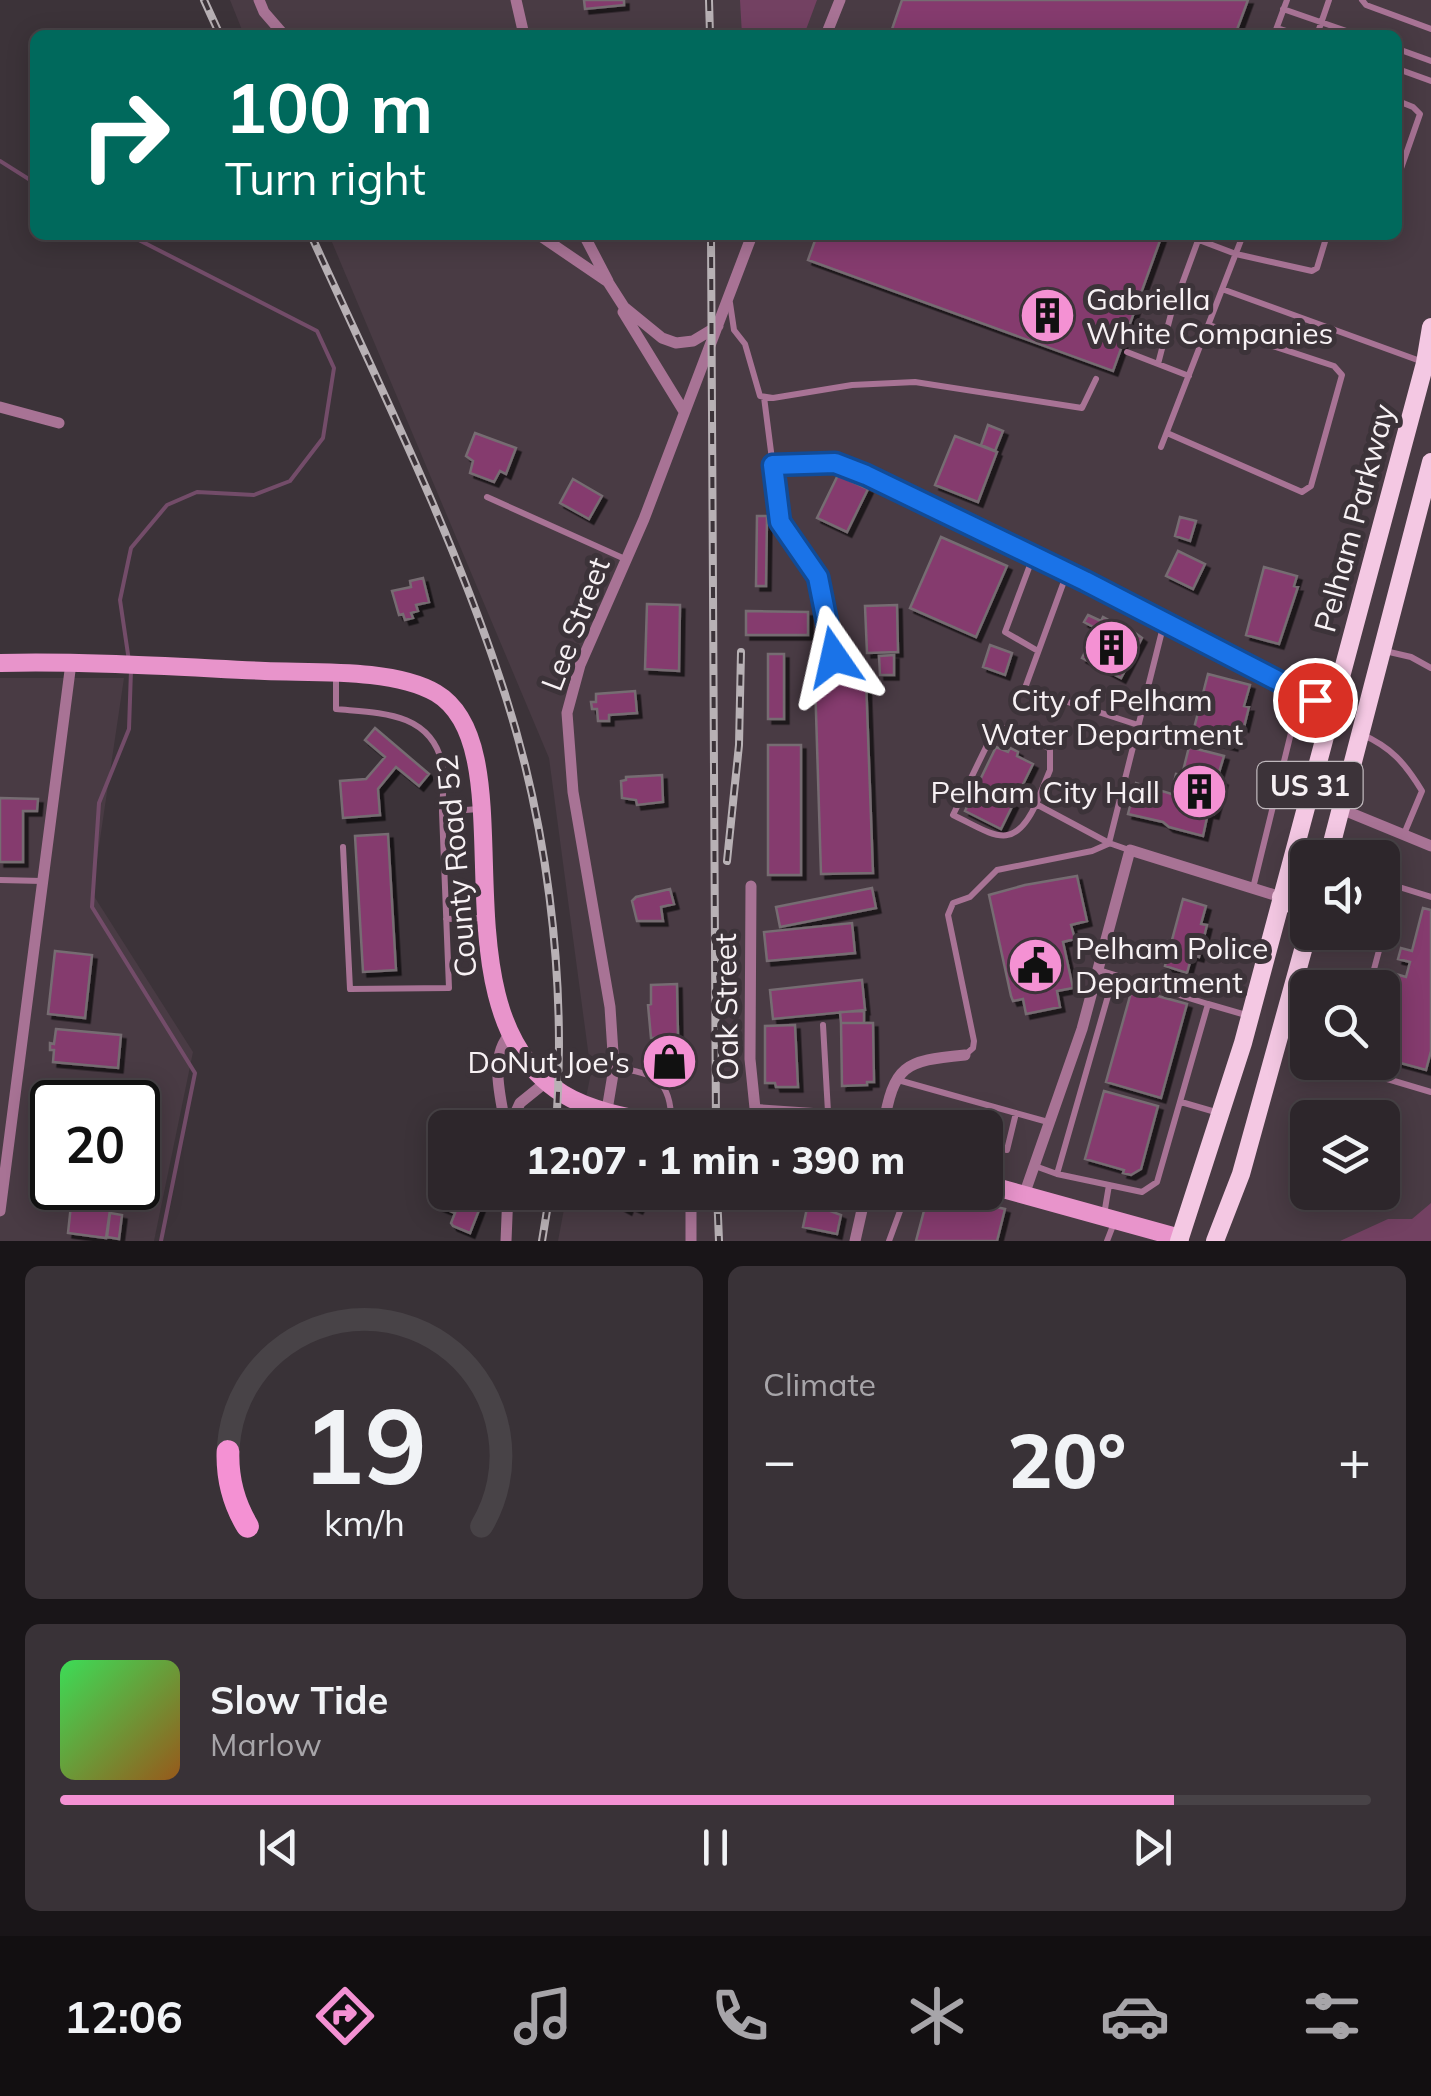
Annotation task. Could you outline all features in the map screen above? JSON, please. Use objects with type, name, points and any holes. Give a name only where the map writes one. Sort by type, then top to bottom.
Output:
[{"type":"main road","name":"Pelham Parkway","points":[[1182,1240],[1250,1016],[1331,706],[1428,363],[1431,327]]},
{"type":"main road","name":"Pelham Parkway","points":[[1333,840],[1426,500],[1431,462]]},
{"type":"main road","points":[[1331,706],[1362,726]]},
{"type":"main road","points":[[1281,896],[1290,902]]},
{"type":"main road","points":[[1215,1241],[1241,1174],[1304,950]]},
{"type":"street","points":[[259,0],[280,30]]},
{"type":"street","points":[[516,0],[523,30]]},
{"type":"street","points":[[828,30],[840,0]]},
{"type":"street","points":[[546,240],[608,282],[624,308],[662,338],[676,343],[694,341],[718,326]]},
{"type":"street","points":[[587,240],[638,342],[683,410]]},
{"type":"street","name":"Lee Street","points":[[607,1110],[614,1068],[610,1007],[573,792],[566,726],[574,683],[750,240]]},
{"type":"street","points":[[0,407],[58,424]]},
{"type":"street","points":[[945,516],[1067,572],[1331,706]]},
{"type":"street","name":"County Road 52","points":[[0,663],[336,674],[403,680],[438,694],[451,705],[471,737],[495,990],[511,1033],[546,1082],[573,1100],[607,1110]]},
{"type":"street","points":[[0,1212],[71,663]]},
{"type":"street","points":[[1341,808],[1431,846]]},
{"type":"street","points":[[1024,1195],[1082,1029],[1130,850],[1281,896]]},
{"type":"street","name":"Oak Street","points":[[751,886],[750,1060],[754,1110]]},
{"type":"street","points":[[505,1110],[499,1059],[503,1043],[511,1033]]},
{"type":"street","points":[[888,1110],[897,1080],[906,1067],[922,1059],[965,1055]]},
{"type":"street","points":[[516,1110],[520,1102],[546,1082]]},
{"type":"street","points":[[1003,1189],[1182,1240]]},
{"type":"street","points":[[506,1241],[507,1210]]},
{"type":"street","points":[[690,1210],[691,1241]]},
{"type":"street","points":[[855,1241],[862,1210]]},
{"type":"lane","points":[[1275,30],[1287,0]]},
{"type":"lane","points":[[1319,30],[1330,0]]},
{"type":"lane","points":[[1362,0],[1366,5],[1431,29]]},
{"type":"lane","points":[[1284,10],[1343,30]]},
{"type":"lane","points":[[1402,50],[1431,61]]},
{"type":"lane","points":[[1402,70],[1431,81]]},
{"type":"lane","points":[[1402,102],[1420,114],[1402,166]]},
{"type":"lane","points":[[1158,364],[1198,240]]},
{"type":"lane","points":[[1206,240],[1236,254],[1312,270],[1325,240]]},
{"type":"lane","points":[[1161,447],[1241,240]]},
{"type":"lane","points":[[1222,289],[1428,363]]},
{"type":"lane","points":[[729,297],[734,330],[745,344],[760,396],[915,382],[1082,408],[1096,379]]},
{"type":"lane","points":[[1167,433],[1302,492],[1311,486],[1342,376],[1334,366],[1209,325]]},
{"type":"lane","points":[[1127,352],[1189,376]]},
{"type":"lane","points":[[764,396],[780,522],[818,577],[834,657]]},
{"type":"lane","points":[[773,465],[835,463],[945,516]]},
{"type":"lane","points":[[487,496],[626,560]]},
{"type":"lane","points":[[1033,556],[1006,632],[1038,651]]},
{"type":"lane","points":[[1067,572],[1025,688],[1138,724]]},
{"type":"lane","points":[[1109,844],[1165,622]]},
{"type":"lane","points":[[1382,650],[1410,657],[1431,668]]},
{"type":"lane","points":[[336,674],[336,709],[404,716],[432,740],[442,763],[450,988],[350,990],[343,847]]},
{"type":"lane","points":[[1254,888],[1301,692]]},
{"type":"lane","points":[[1362,726],[1409,768],[1422,791],[1404,834]]},
{"type":"lane","points":[[1011,727],[1050,749],[1050,770],[1036,804],[1028,821],[1010,837],[996,836],[954,815],[991,737],[1000,729],[1011,727]]},
{"type":"lane","points":[[1036,804],[1109,844],[1130,850]]},
{"type":"lane","points":[[442,812],[480,808]]},
{"type":"lane","points":[[965,1055],[973,1048],[974,1040],[948,915],[953,902],[970,897],[997,870],[1109,844]]},
{"type":"lane","points":[[0,880],[44,881]]},
{"type":"lane","points":[[1400,887],[1431,897]]},
{"type":"lane","points":[[446,919],[487,918]]},
{"type":"lane","points":[[1098,970],[1250,1016]]},
{"type":"lane","points":[[1057,1174],[1114,975]]},
{"type":"lane","points":[[1034,1166],[1142,1192],[1156,1182],[1208,1004]]},
{"type":"lane","points":[[823,1025],[828,1110]]},
{"type":"lane","points":[[614,1068],[640,1070],[658,1080],[674,1110]]},
{"type":"lane","points":[[897,1080],[1048,1122]]},
{"type":"lane","points":[[1391,1080],[1431,1092]]},
{"type":"lane","points":[[1182,1102],[1222,1114]]},
{"type":"lane","points":[[754,1107],[798,1110]]},
{"type":"lane","points":[[1003,1149],[1007,1150],[1016,1114]]},
{"type":"lane","points":[[1107,1241],[1110,1185]]},
{"type":"lane","points":[[889,1241],[900,1210]]},
{"type":"shaded area","points":[[230,0],[1431,0],[1431,1215],[1394,1241],[558,1241],[564,1210],[1003,1210],[1003,1110],[583,1110],[591,1073],[549,758],[331,240],[1402,240],[1402,30],[242,30]]},
{"type":"shaded area","points":[[740,0],[817,0],[806,30],[742,30]]},
{"type":"shaded area","points":[[0,678],[124,678],[92,893],[193,1052],[154,1241],[0,1241]]},
{"type":"shaded area","points":[[1431,1203],[1431,1241],[1340,1241],[1388,1219],[1412,1219]]},
{"type":"building","points":[[584,0],[624,0],[624,5],[585,9]]},
{"type":"building","points":[[902,0],[1248,0],[1237,30],[892,30]]},
{"type":"building","name":"Gabriella White Companies","points":[[815,240],[1160,240],[1113,371],[808,260]]},
{"type":"building","points":[[988,425],[1003,431],[995,451],[981,445]]},
{"type":"building","points":[[475,433],[516,448],[506,474],[500,471],[494,482],[470,473],[473,461],[466,456]]},
{"type":"building","points":[[955,436],[997,452],[978,502],[935,485]]},
{"type":"building","points":[[838,475],[868,489],[847,532],[817,518]]},
{"type":"building","points":[[573,479],[602,496],[589,519],[560,503]]},
{"type":"building","points":[[757,516],[767,516],[766,586],[756,586]]},
{"type":"building","points":[[1180,517],[1196,521],[1190,541],[1175,536]]},
{"type":"building","points":[[941,537],[1007,566],[976,637],[910,608]]},
{"type":"building","points":[[1178,551],[1205,564],[1193,589],[1166,576]]},
{"type":"building","points":[[1264,567],[1297,576],[1294,586],[1298,587],[1279,644],[1246,635]]},
{"type":"building","points":[[423,578],[429,602],[416,605],[418,611],[411,613],[413,618],[405,620],[403,614],[399,615],[392,591],[411,587],[410,581]]},
{"type":"building","points":[[647,604],[680,605],[679,671],[645,669]]},
{"type":"building","points":[[897,605],[898,652],[867,653],[865,606]]},
{"type":"building","points":[[746,611],[808,612],[808,635],[746,635]]},
{"type":"building","name":"City of Pelham Water Department","points":[[1088,615],[1101,621],[1103,617],[1123,628],[1124,625],[1142,638],[1121,678],[1082,658],[1097,629],[1084,622]]},
{"type":"building","points":[[990,645],[1012,653],[1005,675],[983,667]]},
{"type":"building","points":[[768,654],[784,654],[784,719],[768,719]]},
{"type":"building","points":[[894,655],[894,675],[880,675],[879,656]]},
{"type":"building","points":[[1208,674],[1250,685],[1244,727],[1239,725],[1233,746],[1192,736]]},
{"type":"building","points":[[866,679],[873,873],[821,874],[815,680]]},
{"type":"building","points":[[635,691],[637,713],[609,715],[609,721],[598,721],[597,709],[592,709],[591,702],[596,702],[596,694]]},
{"type":"building","points":[[375,728],[429,774],[419,786],[396,767],[378,789],[380,815],[343,818],[340,781],[366,779],[385,757],[365,740]]},
{"type":"building","points":[[768,745],[801,745],[801,875],[768,875]]},
{"type":"building","points":[[996,747],[1008,752],[1010,748],[1033,764],[1001,829],[965,811]]},
{"type":"building","name":"Pelham City Hall","points":[[1189,747],[1224,756],[1217,779],[1223,781],[1214,814],[1208,813],[1203,836],[1128,814],[1136,783],[1178,796],[1181,784],[1174,783],[1176,774],[1182,775]]},
{"type":"building","points":[[662,775],[663,802],[637,805],[636,800],[622,798],[621,781],[626,777]]},
{"type":"building","points":[[0,798],[38,799],[37,811],[23,811],[23,862],[0,862]]},
{"type":"building","points":[[388,834],[396,970],[363,972],[355,836]]},
{"type":"building","name":"Pelham Police Department","points":[[1077,876],[1087,921],[1071,925],[1075,939],[1063,942],[1073,988],[1057,991],[1060,1007],[1026,1014],[1023,999],[1013,1001],[1011,996],[989,895]]},
{"type":"building","points":[[872,888],[876,908],[780,927],[776,907]]},
{"type":"building","points":[[670,889],[674,904],[661,907],[663,921],[637,921],[632,901],[636,897]]},
{"type":"building","points":[[1183,899],[1206,906],[1201,924],[1207,925],[1199,957],[1192,955],[1187,973],[1165,966]]},
{"type":"building","points":[[1423,908],[1431,910],[1431,1051],[1426,1070],[1400,1063],[1400,975],[1406,977],[1410,962],[1398,959],[1401,948],[1412,951]]},
{"type":"building","points":[[852,923],[855,953],[767,961],[764,932]]},
{"type":"building","points":[[55,951],[92,955],[85,1018],[48,1014]]},
{"type":"building","points":[[862,980],[865,1010],[773,1019],[770,990]]},
{"type":"building","points":[[677,984],[678,1037],[651,1038],[651,985]]},
{"type":"building","points":[[1132,989],[1187,1004],[1161,1098],[1106,1082]]},
{"type":"building","points":[[864,1011],[864,1023],[841,1023],[840,1012]]},
{"type":"building","points":[[841,1023],[873,1023],[874,1082],[842,1086]]},
{"type":"building","points":[[795,1025],[798,1087],[765,1083],[765,1026]]},
{"type":"building","points":[[56,1029],[121,1035],[118,1068],[53,1062],[50,1043],[54,1044]]},
{"type":"building","points":[[668,1046],[683,1061],[667,1078],[652,1064]]},
{"type":"building","points":[[1104,1091],[1158,1106],[1141,1169],[1131,1175],[1085,1159]]},
{"type":"building","points":[[1005,1209],[997,1241],[916,1241],[924,1210]]},
{"type":"building","points":[[70,1210],[110,1210],[106,1238],[68,1233]]},
{"type":"building","points":[[448,1210],[479,1210],[470,1233],[453,1226],[455,1213]]},
{"type":"building","points":[[807,1210],[828,1210],[841,1215],[837,1234],[803,1227]]},
{"type":"building","points":[[110,1213],[122,1215],[119,1239],[107,1237]]},
{"type":"waterway","points":[[0,161],[30,180]]},
{"type":"waterway","points":[[129,661],[120,600],[131,548],[167,505],[197,492],[254,495],[290,481],[323,438],[334,368],[317,331],[139,240]]},
{"type":"waterway","points":[[131,670],[129,729],[99,803],[92,907],[195,1073],[161,1241]]},
{"type":"railway","points":[[204,0],[218,30]]},
{"type":"railway","points":[[709,0],[710,30]]},
{"type":"railway","points":[[313,240],[457,562],[515,727],[550,897],[558,1013],[557,1110]]},
{"type":"railway","points":[[711,240],[716,1110]]},
{"type":"railway","points":[[727,861],[739,745],[741,652]]},
{"type":"railway","points":[[542,1241],[547,1210]]},
{"type":"railway","points":[[718,1210],[719,1241]]},
{"type":"place","name":"Gabriella White Companies","points":[[1047,316]]},
{"type":"place","name":"City of Pelham Water Department","points":[[1112,648]]},
{"type":"place","name":"Pelham City Hall","points":[[1199,792]]},
{"type":"place","name":"Pelham Police Department","points":[[1036,965]]},
{"type":"place","name":"DoNut Joe's","points":[[669,1062]]},
{"type":"route","points":[[834,657],[818,577],[780,522],[773,465],[835,463],[866,475],[1085,581],[1315,700]]}]
